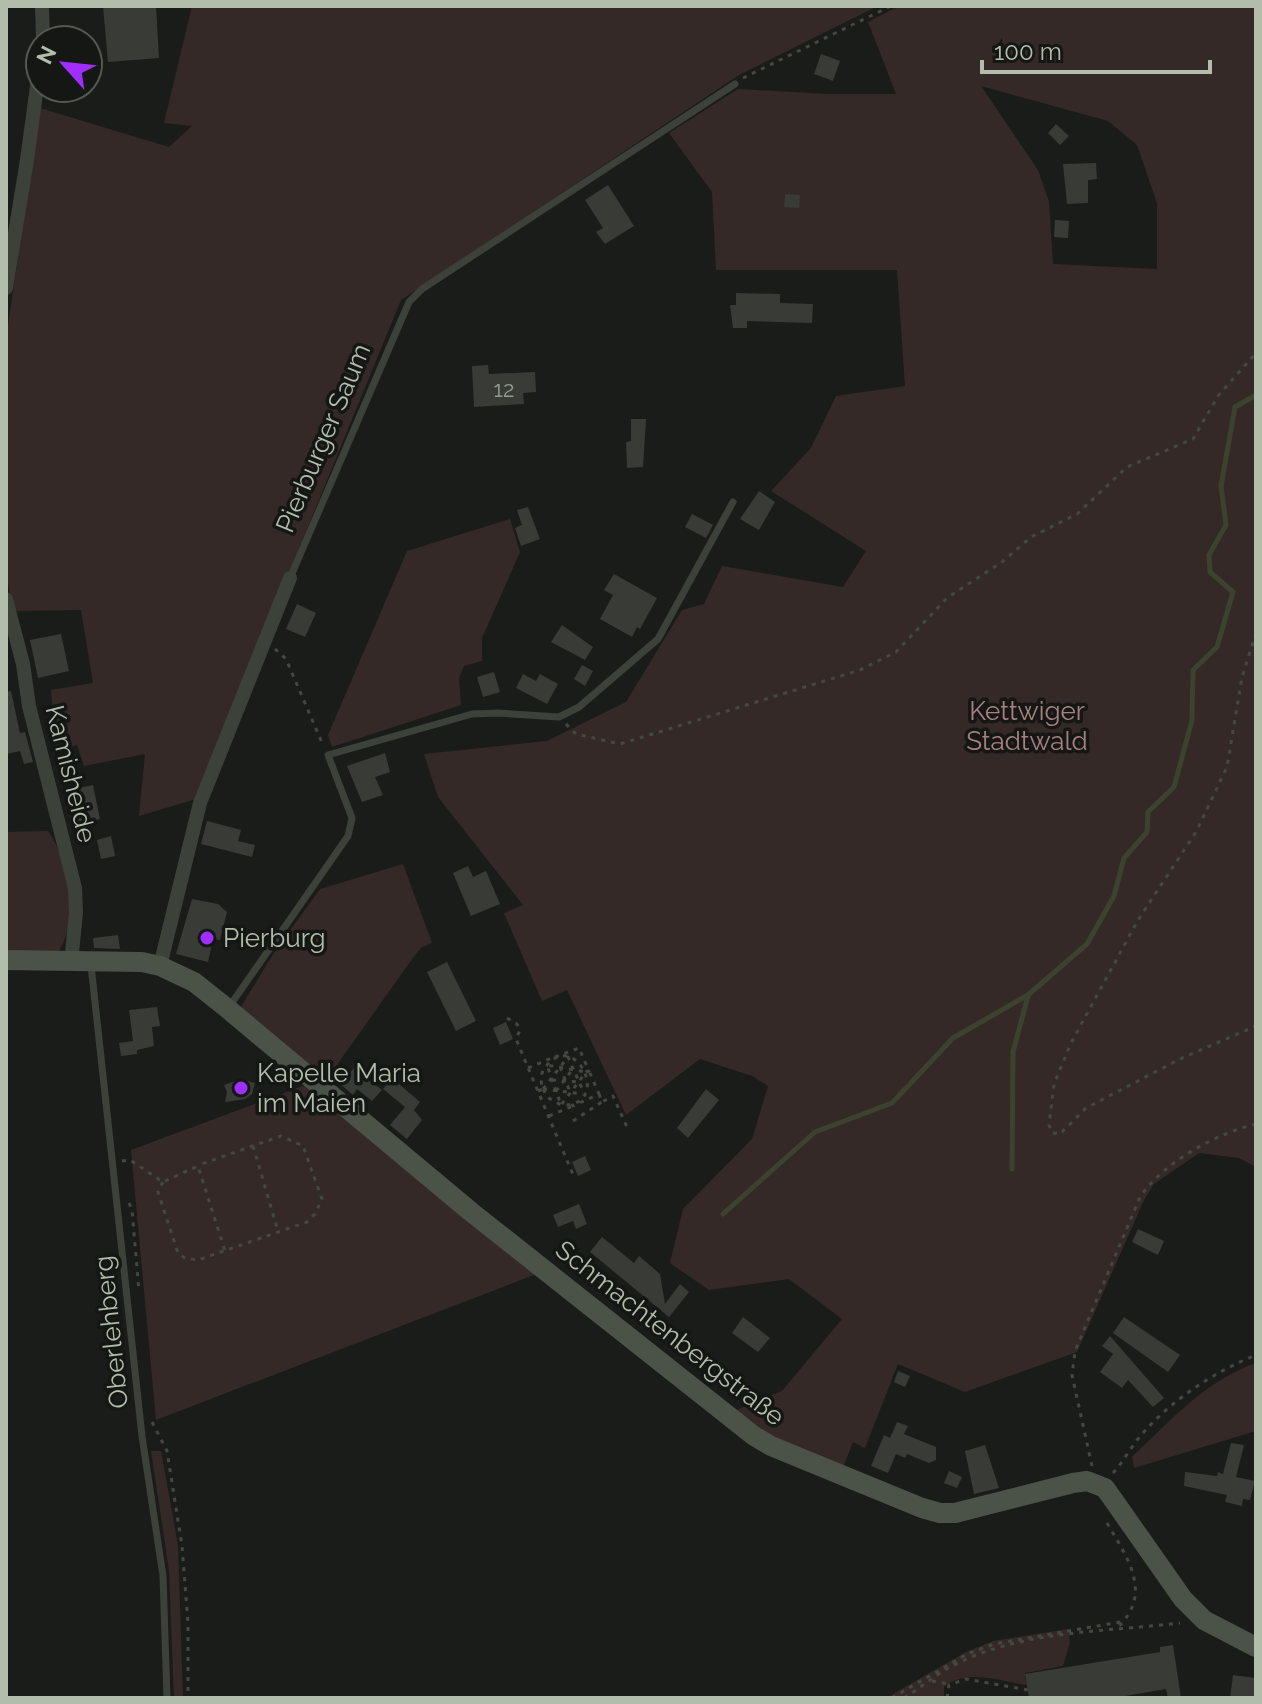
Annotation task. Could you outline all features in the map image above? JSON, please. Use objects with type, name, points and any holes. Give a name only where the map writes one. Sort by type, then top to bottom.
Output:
[{"type":"street","points":[[6,288],[35,104]]},
{"type":"street","name":"Pierburger Saum","points":[[160,966],[200,803],[290,578]]},
{"type":"street","name":"Kamisheide","points":[[6,599],[23,664],[29,706],[75,888],[81,962]]},
{"type":"street","name":"Schmachtenbergstraße","points":[[6,960],[142,962],[160,966],[194,982],[470,1211],[754,1436],[771,1446],[940,1513],[955,1513],[1073,1483],[1096,1483]]},
{"type":"street","points":[[1096,1483],[1112,1496],[1183,1599],[1204,1620],[1256,1647]]},
{"type":"lane","name":"Pierburger Saum","points":[[290,578],[409,302],[422,289],[735,84]]},
{"type":"lane","points":[[228,1009],[348,836],[352,818],[328,755],[472,714],[559,717],[579,707],[658,639],[733,502]]},
{"type":"lane","name":"Oberlehberg","points":[[81,962],[122,1231],[142,1436],[163,1576],[167,1698]]},
{"type":"path","points":[[735,84],[752,72],[891,6]]},
{"type":"path","points":[[559,717],[576,734],[620,744],[860,670],[896,652],[947,598],[1002,562],[1031,537],[1077,514],[1127,467],[1193,439],[1218,396],[1256,353]]},
{"type":"path","points":[[1256,633],[1242,677],[1227,767],[1196,832],[1138,920],[1071,1043],[1054,1084],[1049,1125],[1052,1133],[1060,1134],[1086,1108],[1099,1100],[1182,1058],[1256,1026]]},
{"type":"path","points":[[266,641],[286,659],[328,755]]},
{"type":"path","points":[[507,1018],[520,1030],[516,1039],[574,1177]]},
{"type":"path","points":[[528,1068],[579,1048],[602,1102]]},
{"type":"path","points":[[540,1090],[552,1080],[568,1057]]},
{"type":"path","points":[[568,1057],[585,1094]]},
{"type":"path","points":[[568,1057],[578,1061],[588,1071],[585,1094],[573,1105],[561,1105],[540,1090],[541,1074],[555,1058],[568,1057]]},
{"type":"path","points":[[547,1065],[588,1071]]},
{"type":"path","points":[[547,1065],[561,1105]]},
{"type":"path","points":[[560,1067],[570,1092]]},
{"type":"path","points":[[556,1091],[573,1069]]},
{"type":"path","points":[[561,1105],[588,1071]]},
{"type":"path","points":[[552,1080],[579,1082]]},
{"type":"path","points":[[540,1090],[585,1094]]},
{"type":"path","points":[[549,1116],[599,1094]]},
{"type":"path","points":[[573,1121],[613,1096],[627,1127]]},
{"type":"path","points":[[1256,1124],[1235,1129],[1190,1153],[1151,1181],[1140,1197],[1075,1351],[1072,1375],[1096,1483],[1115,1471],[1144,1432],[1193,1388],[1233,1364],[1256,1355]]},
{"type":"path","points":[[281,1136],[303,1146],[322,1199],[315,1214],[307,1222],[225,1251],[198,1260],[185,1258],[178,1253],[158,1192],[163,1182],[253,1146],[281,1136]]},
{"type":"path","points":[[253,1146],[278,1232]]},
{"type":"path","points":[[111,1162],[130,1160],[163,1182]]},
{"type":"path","points":[[198,1166],[225,1251]]},
{"type":"path","points":[[127,1198],[132,1210],[140,1299]]},
{"type":"path","points":[[150,1418],[167,1451],[182,1546],[188,1623],[188,1698]]},
{"type":"path","points":[[1100,1511],[1134,1573],[1137,1589],[1135,1603],[1126,1621],[1116,1629]]},
{"type":"path","points":[[904,1698],[948,1668],[995,1649],[1044,1638],[1204,1620]]},
{"type":"path","points":[[892,1698],[967,1654],[994,1644],[1126,1621]]},
{"type":"path","points":[[932,1681],[949,1685],[966,1679],[1034,1691]]},
{"type":"path","points":[[947,1698],[949,1685]]},
{"type":"green space","points":[[192,6],[878,6],[739,75],[401,300],[196,799],[139,816],[145,754],[84,766],[77,745],[56,751],[51,690],[93,683],[81,610],[14,611],[6,575],[6,339],[40,108],[169,147],[192,126],[164,123]]},
{"type":"green space","name":"Kettwiger Stadtwald","points":[[899,6],[1256,6],[1256,1167],[1239,1158],[1199,1153],[1154,1184],[1144,1200],[1077,1352],[965,1392],[898,1364],[865,1448],[853,1442],[842,1470],[772,1441],[734,1411],[782,1391],[842,1319],[789,1279],[709,1290],[670,1263],[683,1209],[752,1139],[768,1086],[752,1076],[700,1059],[626,1115],[567,990],[542,1001],[504,913],[523,905],[438,797],[424,754],[547,741],[626,702],[682,610],[704,604],[722,566],[843,587],[866,551],[771,491],[811,448],[836,396],[905,386],[897,270],[716,270],[712,192],[669,133],[738,89],[896,94],[868,22]],"holes":[[[981,86],[1108,121],[1137,145],[1157,203],[1157,269],[1053,264],[1049,202],[1038,170]]]},
{"type":"green space","points":[[510,519],[520,552],[482,638],[482,661],[464,666],[459,678],[461,705],[332,747],[328,735],[407,551]]},
{"type":"green space","points":[[48,831],[62,859],[69,892],[70,909],[64,941],[57,954],[6,954],[6,832]]},
{"type":"green space","points":[[403,864],[432,943],[422,947],[415,955],[324,1083],[239,1010],[274,953],[320,889]]},
{"type":"green space","points":[[311,1083],[539,1273],[156,1420],[131,1150]]},
{"type":"green space","points":[[1256,1363],[1256,1431],[1134,1468],[1132,1457],[1190,1403],[1221,1380]]},
{"type":"green space","points":[[151,1451],[161,1451],[178,1545],[183,1698],[174,1698],[169,1571]]},
{"type":"green space","points":[[1068,1629],[1070,1642],[1063,1666],[1025,1673],[1026,1685],[995,1679],[962,1678],[944,1687],[944,1698],[886,1698],[966,1652],[993,1641]]},
{"type":"building","points":[[103,6],[156,6],[159,58],[108,62]]},
{"type":"building","points":[[821,54],[840,61],[833,81],[814,74]]},
{"type":"building","points":[[1056,124],[1069,136],[1060,145],[1048,133]]},
{"type":"building","points":[[1096,163],[1097,179],[1088,180],[1088,203],[1067,204],[1063,164]]},
{"type":"building","points":[[608,185],[634,226],[605,244],[596,232],[603,228],[585,200]]},
{"type":"building","points":[[785,194],[800,195],[799,208],[784,207]]},
{"type":"building","points":[[1055,220],[1069,221],[1068,238],[1054,237]]},
{"type":"building","points":[[736,293],[780,294],[780,303],[813,304],[812,323],[747,321],[747,328],[733,328],[730,305],[736,305]]},
{"type":"building","points":[[488,365],[489,374],[535,372],[536,392],[523,393],[524,404],[474,407],[472,366]]},
{"type":"building","points":[[631,419],[646,419],[643,467],[627,468],[626,442],[631,441]]},
{"type":"building","points":[[759,491],[775,502],[759,530],[740,519]]},
{"type":"building","points":[[528,507],[540,539],[521,546],[515,528],[522,525],[517,510]]},
{"type":"building","points":[[692,514],[713,525],[706,538],[685,527]]},
{"type":"building","points":[[614,574],[657,598],[640,629],[637,627],[632,637],[600,619],[613,595],[604,590]]},
{"type":"building","points":[[297,604],[316,613],[305,637],[286,629]]},
{"type":"building","points":[[562,625],[593,647],[585,660],[551,642]]},
{"type":"building","points":[[61,634],[69,671],[38,678],[30,640]]},
{"type":"building","points":[[582,665],[593,671],[585,686],[574,679]]},
{"type":"building","points":[[494,672],[500,692],[483,697],[477,677]]},
{"type":"building","points":[[523,674],[536,681],[540,674],[558,684],[547,704],[516,688]]},
{"type":"building","points":[[11,691],[20,733],[25,732],[33,762],[24,764],[20,751],[6,754],[6,692]]},
{"type":"building","points":[[385,753],[390,772],[375,777],[383,795],[362,802],[347,766]]},
{"type":"building","points":[[93,785],[100,819],[72,825],[64,791]]},
{"type":"building","points":[[207,821],[241,830],[238,841],[255,845],[252,857],[201,844]]},
{"type":"building","points":[[111,836],[115,856],[101,859],[97,840]]},
{"type":"building","points":[[468,866],[473,877],[486,871],[500,904],[471,916],[453,873]]},
{"type":"building","points":[[192,899],[218,904],[227,912],[220,940],[213,939],[208,962],[176,954]]},
{"type":"building","points":[[118,935],[120,949],[94,948],[93,938]]},
{"type":"building","points":[[447,962],[476,1021],[456,1031],[427,972]]},
{"type":"building","points":[[157,1007],[160,1026],[152,1027],[154,1046],[137,1050],[137,1054],[121,1056],[119,1043],[133,1041],[129,1010]]},
{"type":"building","points":[[506,1022],[513,1039],[500,1045],[493,1028]]},
{"type":"building","points":[[354,1068],[382,1090],[372,1101],[357,1089],[353,1095],[340,1084]]},
{"type":"building","points":[[392,1078],[420,1102],[414,1110],[422,1120],[407,1139],[390,1125],[405,1107],[383,1089]]},
{"type":"building","name":"Kapelle Maria im Maien","points":[[241,1079],[255,1083],[252,1094],[245,1099],[225,1102],[227,1092],[224,1085]]},
{"type":"building","points":[[706,1089],[719,1100],[688,1138],[677,1128]]},
{"type":"building","points":[[585,1156],[591,1170],[578,1176],[572,1162]]},
{"type":"building","points":[[579,1204],[587,1224],[576,1229],[573,1221],[558,1227],[553,1215]]},
{"type":"building","points":[[1138,1229],[1164,1241],[1158,1255],[1132,1242]]},
{"type":"building","points":[[602,1237],[634,1263],[639,1256],[660,1274],[665,1304],[680,1284],[689,1292],[669,1317],[590,1252]]},
{"type":"building","points":[[743,1317],[770,1338],[758,1352],[732,1333]]},
{"type":"building","points":[[1124,1317],[1180,1355],[1168,1372],[1113,1333]]},
{"type":"building","points":[[1110,1336],[1164,1398],[1153,1407],[1128,1380],[1122,1388],[1100,1372],[1113,1354],[1102,1346]]},
{"type":"building","points":[[898,1371],[910,1376],[905,1387],[894,1382]]},
{"type":"building","points":[[897,1422],[908,1426],[904,1434],[936,1447],[936,1460],[929,1463],[907,1454],[905,1458],[896,1454],[888,1473],[871,1466],[884,1435],[890,1438]]},
{"type":"building","points":[[1231,1443],[1244,1445],[1236,1477],[1255,1481],[1250,1500],[1243,1499],[1242,1506],[1225,1502],[1227,1495],[1184,1486],[1185,1472],[1223,1474]]},
{"type":"building","points":[[985,1445],[999,1488],[974,1494],[965,1451]]},
{"type":"building","points":[[949,1471],[962,1477],[957,1488],[944,1483]]},
{"type":"building","points":[[1173,1645],[1181,1698],[1168,1698],[1166,1689],[1114,1698],[1029,1698],[1025,1674],[1160,1652],[1160,1647]]},
{"type":"building","points":[[1233,1675],[1256,1678],[1256,1698],[1230,1698]]},
{"type":"waterway","points":[[723,1214],[815,1132],[892,1103],[953,1038],[1028,995],[1087,944],[1114,896],[1124,858],[1147,832],[1148,812],[1174,787],[1192,720],[1193,670],[1217,647],[1233,592],[1210,572],[1209,555],[1226,525],[1221,486],[1235,407],[1256,395]]},
{"type":"waterway","points":[[1012,1169],[1013,1052],[1028,996]]},
{"type":"place","name":"Pierburg","points":[[207,938]]},
{"type":"place","name":"Kapelle Maria im Maien","points":[[241,1088]]}]
